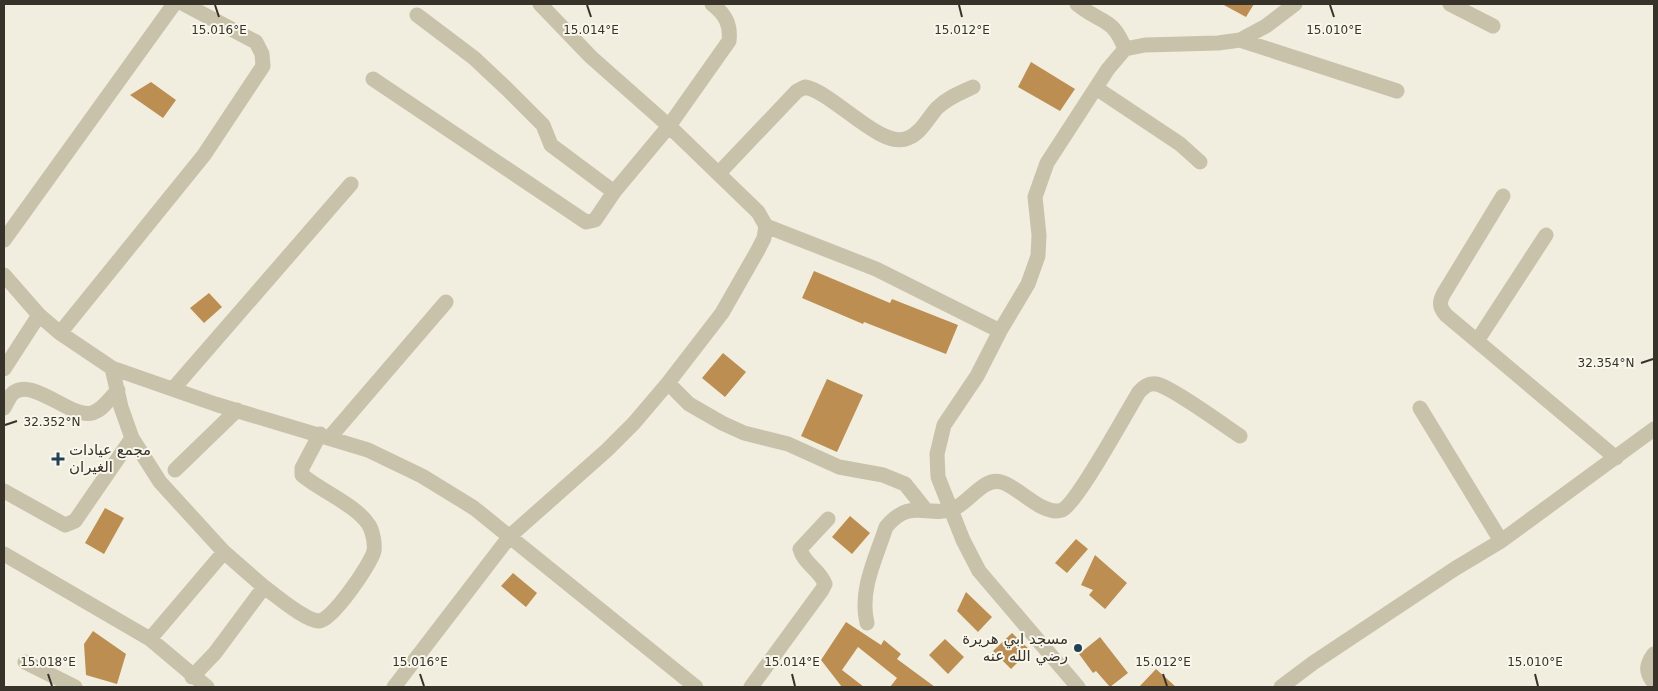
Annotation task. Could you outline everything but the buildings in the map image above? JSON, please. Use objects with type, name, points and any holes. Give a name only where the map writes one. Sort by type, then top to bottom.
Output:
[{"type":"street","points":[[4,240],[174,4]]},
{"type":"street","points":[[60,334],[204,155],[263,66],[262,54],[256,42],[184,4]]},
{"type":"street","points":[[540,4],[591,57],[719,173],[758,212],[766,226],[876,269],[1000,331]]},
{"type":"street","points":[[373,79],[586,222],[595,220],[614,192],[669,126],[729,40],[730,31],[727,21],[722,12],[712,4]]},
{"type":"street","points":[[1077,4],[1109,22],[1126,49]]},
{"type":"street","points":[[1078,687],[979,571],[963,540],[938,477],[937,454],[944,425],[977,376],[1000,331],[1028,284],[1038,256],[1039,235],[1035,197],[1047,162],[1096,88],[1126,49],[1145,45],[1218,43],[1240,40],[1266,26],[1295,4]]},
{"type":"street","points":[[1450,4],[1493,26]]},
{"type":"street","points":[[417,15],[474,58],[507,89],[543,125],[551,145],[614,192]]},
{"type":"street","points":[[1240,40],[1396,91]]},
{"type":"street","points":[[719,173],[798,91],[805,87],[818,91],[883,136],[899,140],[908,138],[920,129],[938,108],[952,97],[973,87]]},
{"type":"street","points":[[1096,88],[1180,144],[1200,162]]},
{"type":"street","points":[[173,389],[351,184]]},
{"type":"street","points":[[1503,196],[1440,301],[1446,315],[1616,458]]},
{"type":"street","points":[[394,687],[510,536],[607,450],[634,423],[668,383],[722,312],[761,244],[766,226]]},
{"type":"street","points":[[1477,341],[1546,235]]},
{"type":"street","points":[[4,275],[39,315],[60,334],[112,368],[236,410],[368,450],[422,476],[474,508],[696,687]]},
{"type":"street","points":[[112,368],[132,438],[160,482],[224,552],[264,587],[308,618],[320,622],[326,619],[349,592],[374,552],[373,537],[369,525],[354,511],[316,487],[302,475],[302,468],[325,436],[446,302]]},
{"type":"street","points":[[4,369],[39,315]]},
{"type":"street","points":[[668,383],[689,404],[744,433],[788,444],[839,467],[883,475],[905,484],[925,509]]},
{"type":"street","points":[[868,623],[863,606],[866,587],[886,527],[902,513],[925,509],[950,510],[964,502],[988,483],[994,481],[1003,482],[1036,504],[1054,511],[1062,510],[1077,495],[1138,392],[1149,384],[1158,384],[1240,436]]},
{"type":"street","points":[[4,408],[13,393],[24,389],[37,392],[75,411],[90,414],[102,408],[118,390]]},
{"type":"street","points":[[1420,408],[1501,541]]},
{"type":"street","points":[[175,470],[236,410]]},
{"type":"street","points":[[1281,687],[1353,636],[1456,568],[1501,541],[1654,430]]},
{"type":"street","points":[[4,491],[65,525],[75,521],[132,438]]},
{"type":"street","points":[[751,687],[822,590],[824,584],[822,577],[811,566],[800,549],[828,519]]},
{"type":"street","points":[[150,639],[224,552]]},
{"type":"street","points":[[4,554],[150,639],[192,677],[207,687]]},
{"type":"street","points":[[192,677],[215,653],[264,587]]},
{"type":"street","points":[[1654,654],[1647,666],[1647,673],[1654,683]]},
{"type":"street","points":[[25,662],[75,687]]},
{"type":"place","name":"مجمع عيادات الغيران","points":[[58,459]]},
{"type":"place","name":"مسجد ابي هريرة رضي الله عنه","points":[[1078,648]]}]
